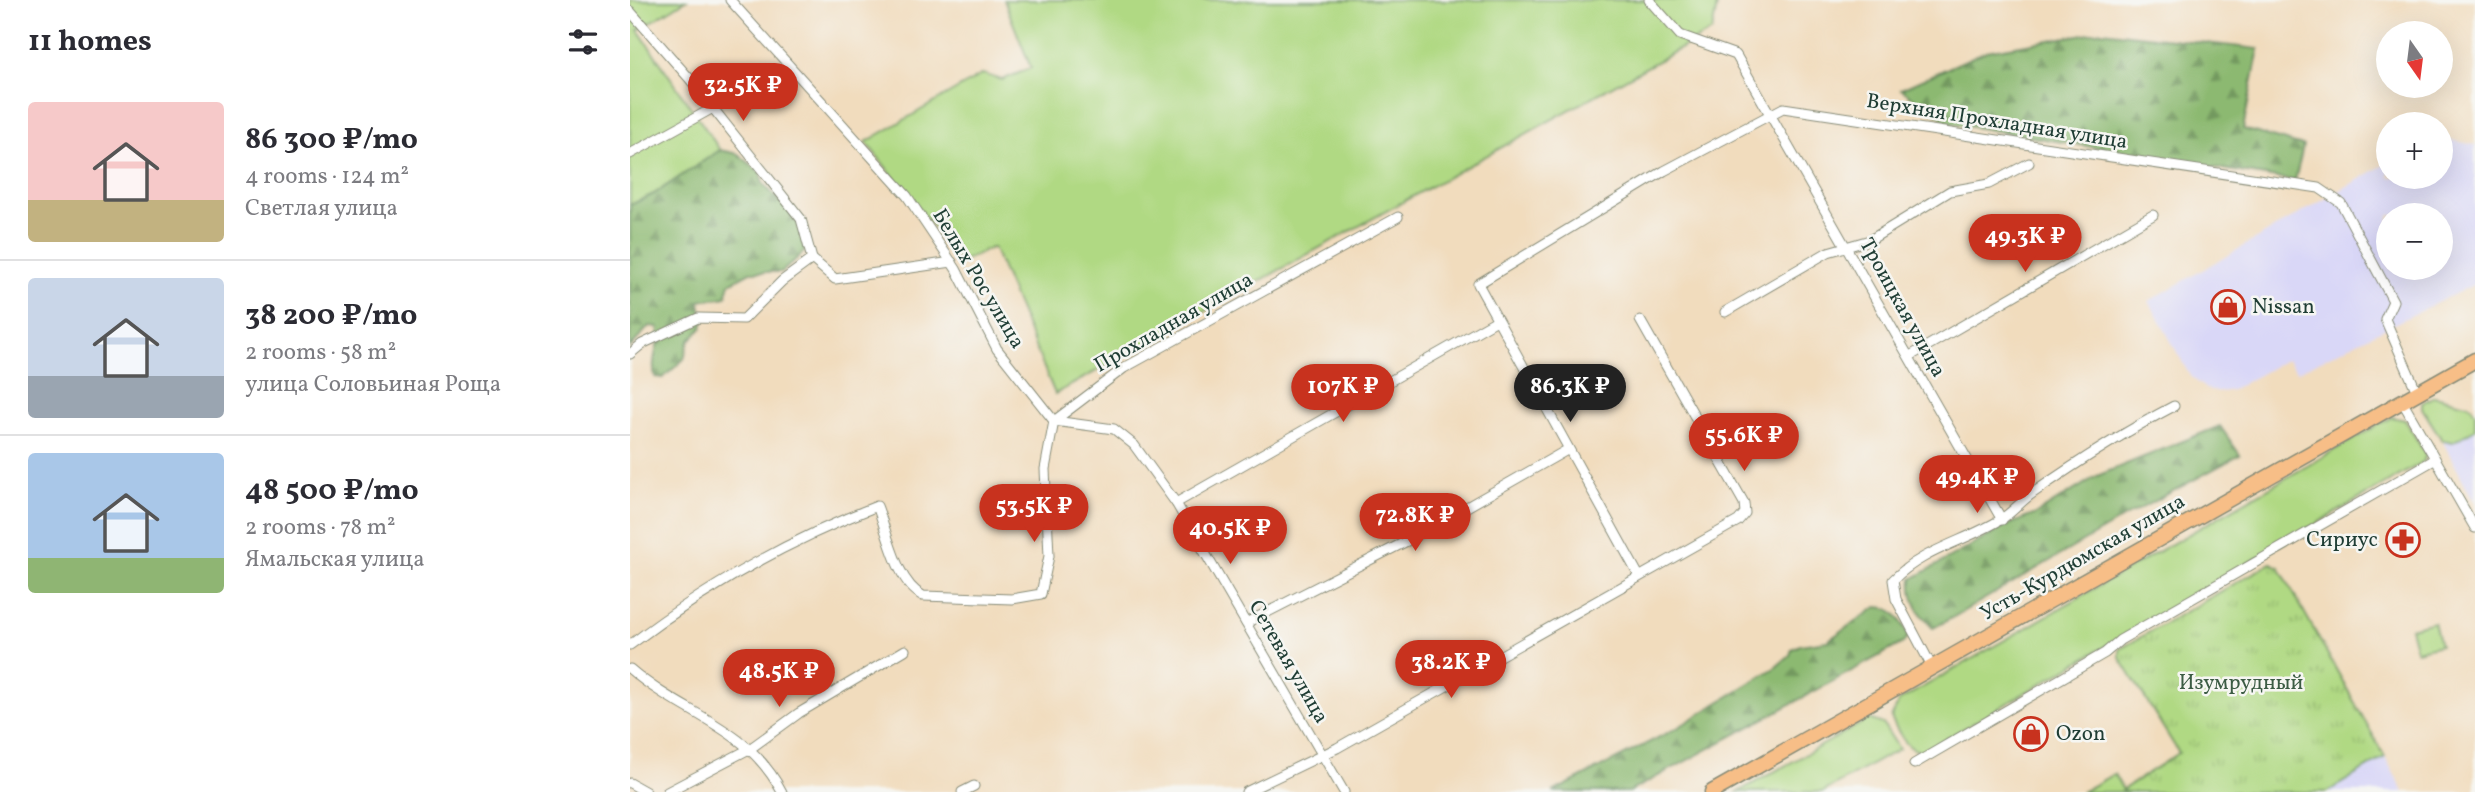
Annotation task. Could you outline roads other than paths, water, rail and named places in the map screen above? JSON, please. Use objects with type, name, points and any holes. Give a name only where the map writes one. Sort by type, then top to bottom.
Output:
[{"type":"main road","name":"Усть-Курдюмская улица","points":[[1712,792],[2475,360]]},
{"type":"street","name":"Белых Рос улица","points":[[730,0],[907,196],[952,262],[997,349],[1054,421]]},
{"type":"street","name":"Троицкая улица","points":[[1649,0],[1680,35],[1736,55],[1848,246],[2001,520]]},
{"type":"street","points":[[630,11],[713,108],[801,219],[812,259],[835,279],[952,262]]},
{"type":"street","points":[[630,154],[713,108]]},
{"type":"street","name":"Верхняя Прохладная улица","points":[[1497,320],[1478,284],[1664,171],[1783,108],[2319,188],[2341,203],[2393,301],[2385,319],[2417,392]]},
{"type":"street","points":[[1726,312],[1828,252],[1870,240],[1950,191],[1989,184],[2029,163]]},
{"type":"street","points":[[1910,356],[2153,215]]},
{"type":"street","name":"Прохладная улица","points":[[1054,421],[1124,368],[1398,217]]},
{"type":"street","points":[[630,354],[642,344],[698,318],[744,319],[782,281],[812,259]]},
{"type":"street","points":[[1176,503],[1497,320],[1639,576]]},
{"type":"street","points":[[1246,792],[1321,753],[1337,748],[1738,521],[1745,513],[1744,503],[1640,320]]},
{"type":"street","points":[[2402,401],[2475,528]]},
{"type":"street","points":[[1932,667],[1896,599],[1893,580],[1909,567],[1953,542],[2001,520],[2025,498],[2097,449],[2174,406]]},
{"type":"street","points":[[630,645],[681,606],[751,562],[877,506],[905,578],[912,590],[923,596],[1012,599],[1041,594],[1049,556],[1045,469],[1054,421]]},
{"type":"street","name":"Сетевая улица","points":[[1054,421],[1114,429],[1134,445],[1176,503],[1344,792]]},
{"type":"street","points":[[1246,624],[1407,541],[1567,450]]},
{"type":"street","points":[[1914,764],[2105,653],[2120,640],[2434,460]]},
{"type":"street","points":[[667,792],[751,748],[799,713],[905,650]]},
{"type":"street","points":[[630,669],[649,686],[751,748],[769,767],[782,792]]},
{"type":"street","points":[[630,783],[646,792]]},
{"type":"street","points":[[962,792],[974,786]]},
{"type":"place","name":"Nissan","points":[[2228,307]]},
{"type":"place","name":"Сириус","points":[[2403,540]]},
{"type":"place","name":"Ozon","points":[[2031,734]]},
{"type":"park label","name":"Изумрудный","points":[[2241,683]]}]
